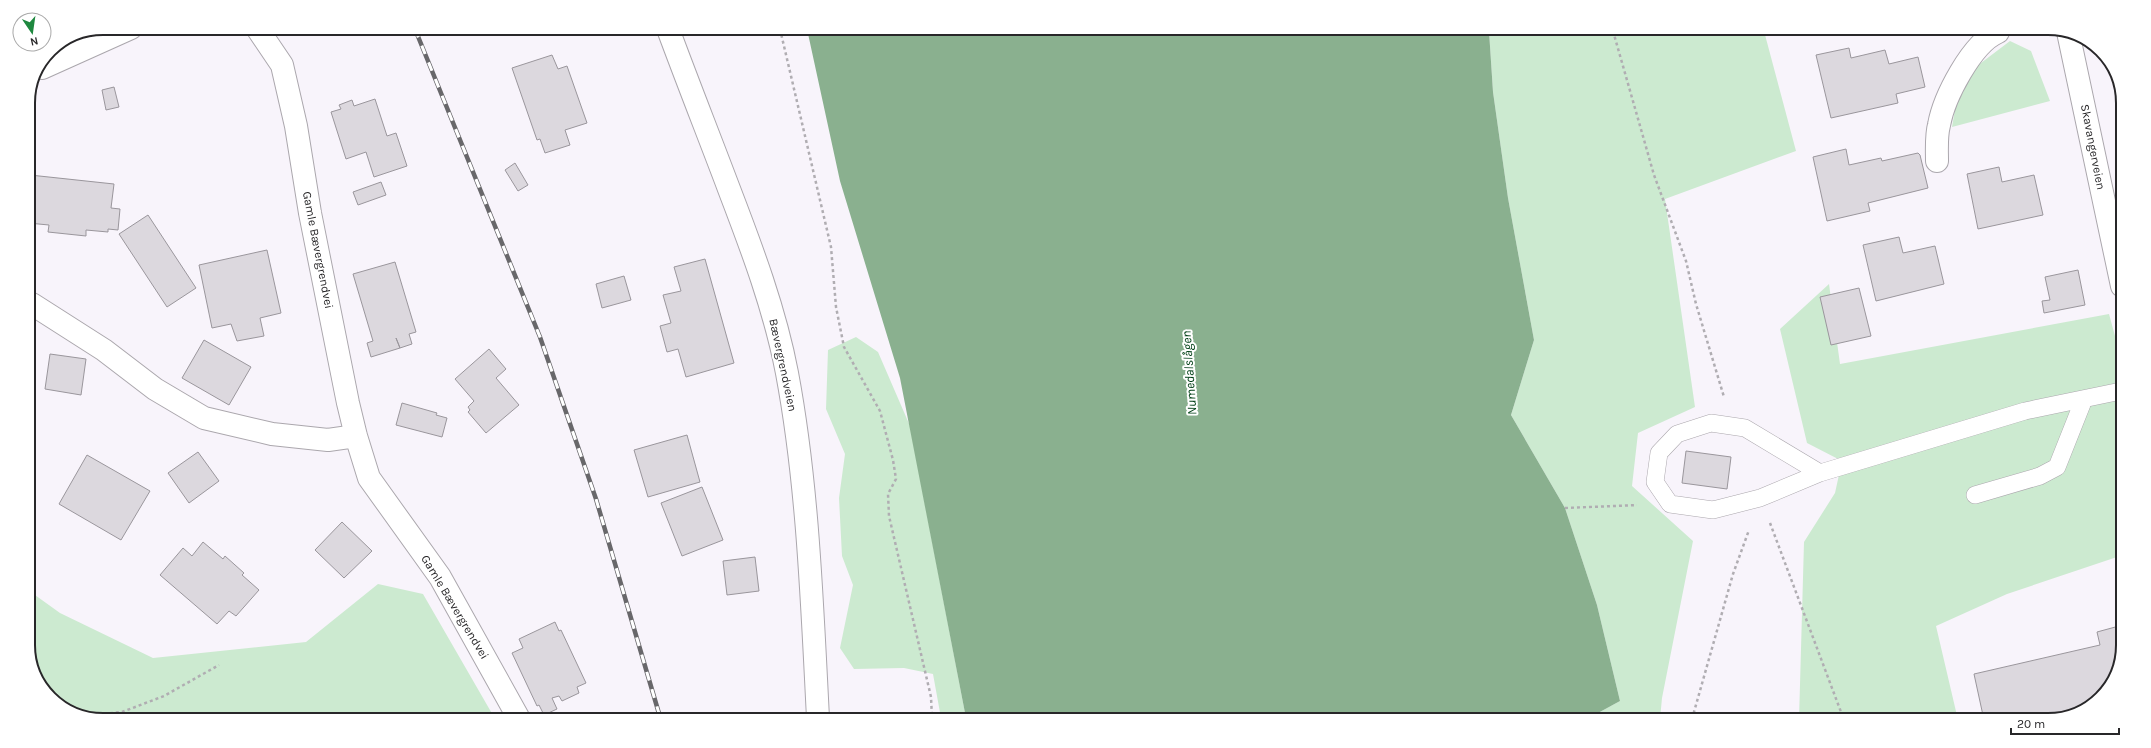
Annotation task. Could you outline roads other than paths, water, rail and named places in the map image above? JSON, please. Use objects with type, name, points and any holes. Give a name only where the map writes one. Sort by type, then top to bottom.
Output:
[{"type":"street","points":[[46,65],[81,41],[104,35]]},
{"type":"street","name":"Gamle Bævergrendvei","points":[[263,35],[282,65],[296,126],[310,213],[356,436],[369,478],[440,577],[516,713]]},
{"type":"street","name":"Bævergrendveien","points":[[670,35],[750,244],[775,321],[787,372],[798,438],[811,597],[818,713]]},
{"type":"street","points":[[1937,161],[1939,124],[1956,76],[1988,36],[1990,35]]},
{"type":"street","name":"Skavangerveien","points":[[2069,39],[2116,258]]},
{"type":"street","points":[[35,306],[104,350],[155,389],[204,418],[272,434],[328,440],[356,436]]},
{"type":"lane","points":[[1820,473],[1745,428],[1711,423],[1677,434],[1659,454],[1655,482],[1670,504],[1713,510],[1760,498],[1820,473],[2025,411],[2116,392]]},
{"type":"lane","points":[[1975,495],[2040,476],[2057,467],[2084,399]]},
{"type":"water","name":"Numedalslågen","points":[[808,35],[1489,35],[1493,92],[1508,198],[1534,340],[1511,415],[1565,508],[1597,605],[1620,701],[1598,713],[965,713],[900,378],[840,181]]},
{"type":"railway","points":[[417,35],[540,337],[596,499],[659,713]]}]
